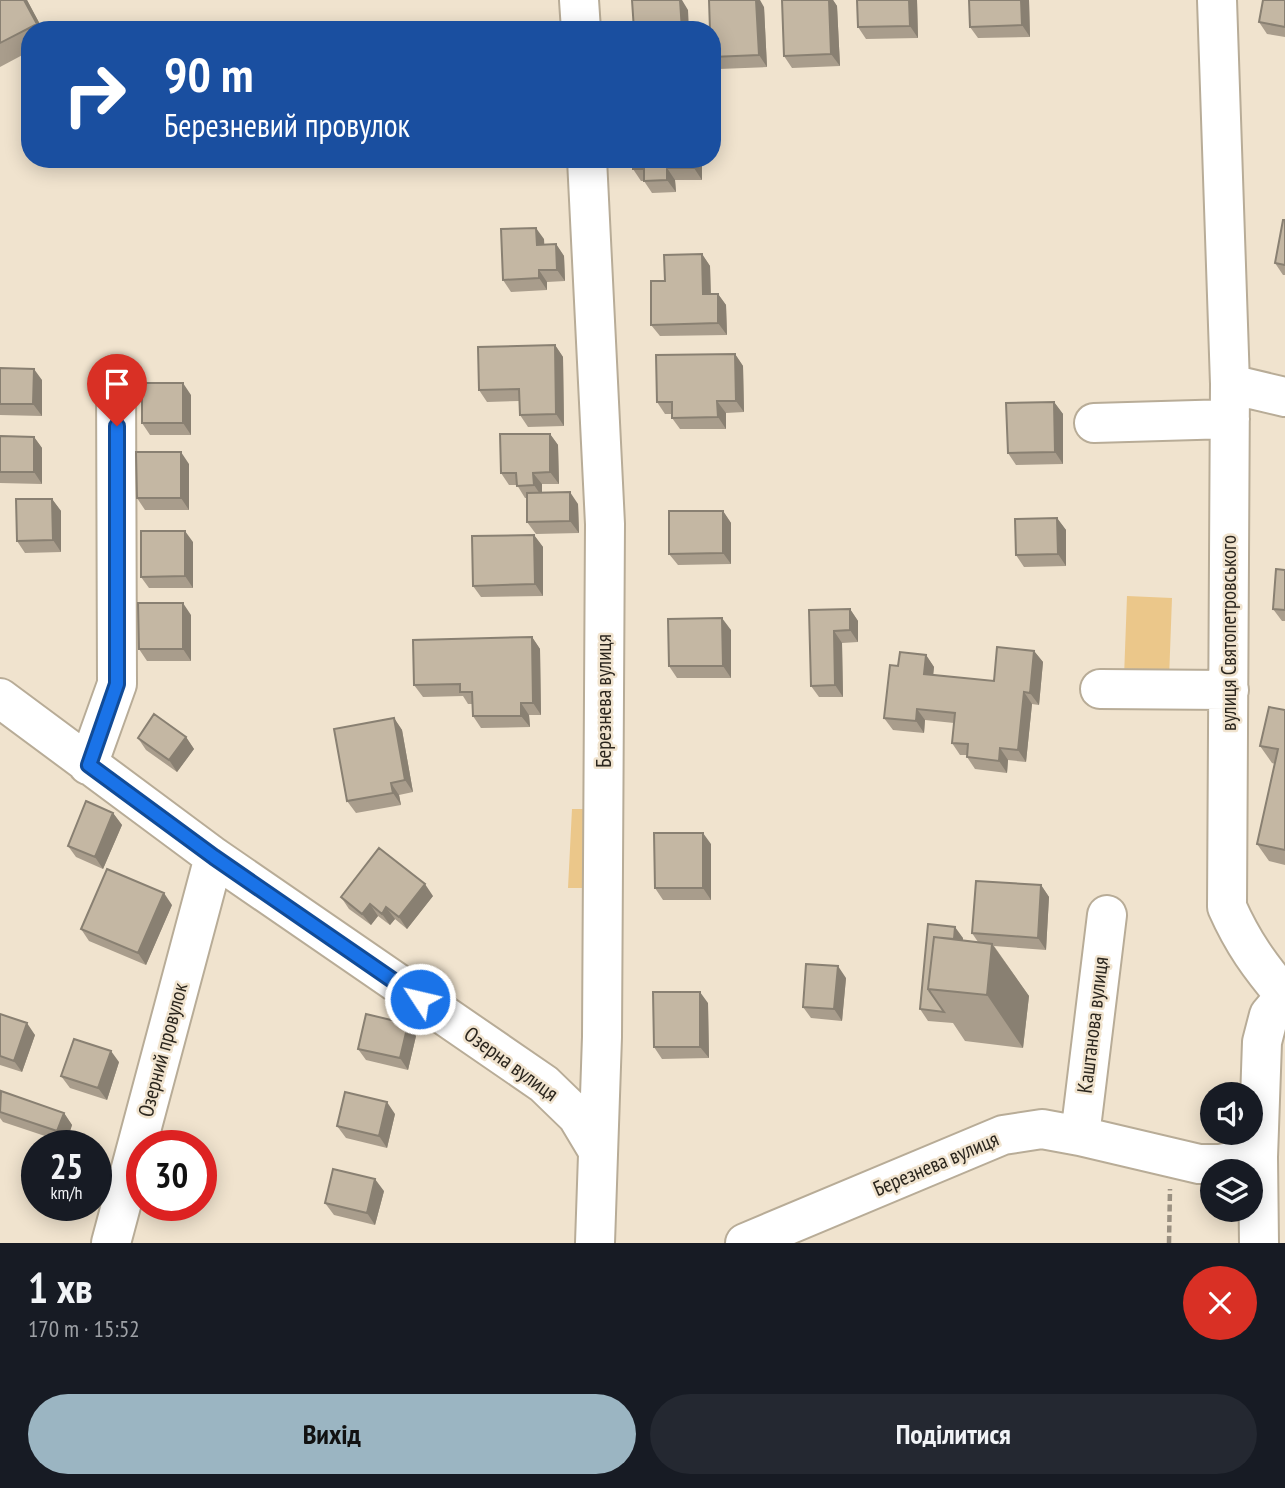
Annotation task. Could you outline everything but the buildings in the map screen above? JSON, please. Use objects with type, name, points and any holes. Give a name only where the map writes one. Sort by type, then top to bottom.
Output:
[{"type":"street","points":[[579,0],[580,21]]},
{"type":"street","name":"вулиця Святопетровського","points":[[1217,0],[1230,402],[1227,906],[1254,958],[1285,996],[1269,1015],[1262,1042],[1258,1157],[1259,1243]]},
{"type":"street","name":"Березнева вулиця","points":[[587,168],[605,524],[603,1037],[594,1243]]},
{"type":"street","points":[[89,765],[117,684],[116,375]]},
{"type":"street","points":[[1094,423],[1230,402],[1285,397]]},
{"type":"street","points":[[1100,689],[1229,690]]},
{"type":"street","name":"Озерна вулиця","points":[[0,698],[214,857],[544,1084],[577,1116],[598,1151]]},
{"type":"street","name":"Озерний провулок","points":[[111,1243],[214,857]]},
{"type":"street","name":"Каштанова вулиця","points":[[1080,1136],[1107,915]]},
{"type":"street","name":"Березнева вулиця","points":[[745,1243],[1003,1135],[1042,1129],[1210,1164],[1258,1157]]},
{"type":"path","points":[[1169,1243],[1171,1157]]},
{"type":"shaded area","points":[[1127,596],[1172,598],[1169,679],[1124,677]]},
{"type":"shaded area","points":[[572,809],[586,809],[582,888],[568,888]]},
{"type":"route","points":[[117,426],[117,684],[89,765],[214,857],[420,999]]}]
